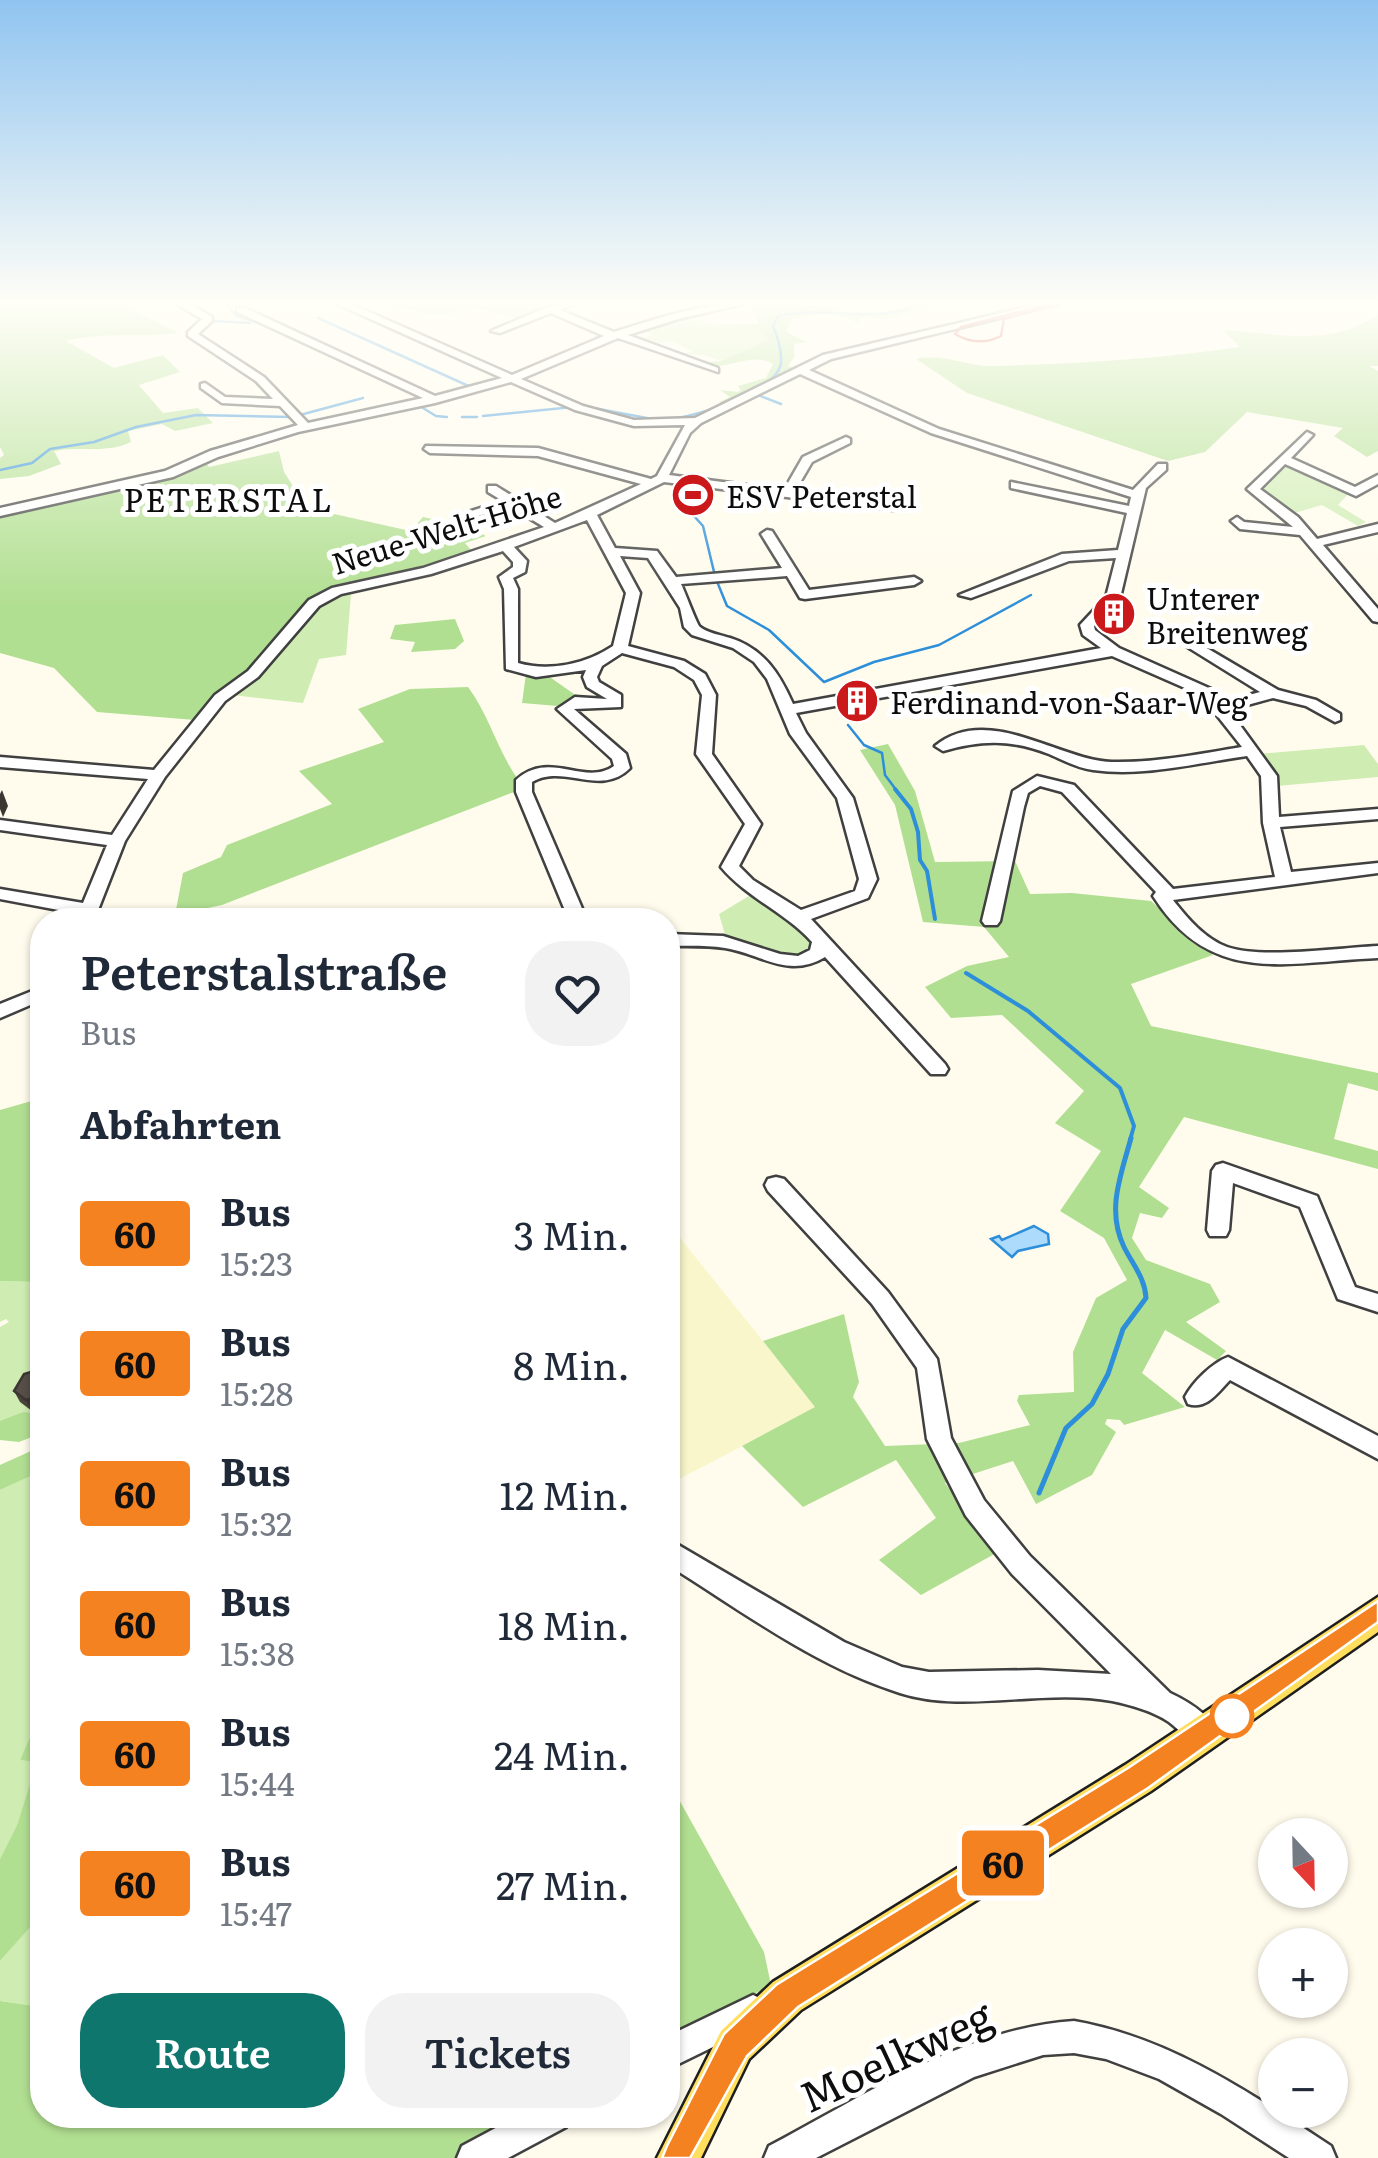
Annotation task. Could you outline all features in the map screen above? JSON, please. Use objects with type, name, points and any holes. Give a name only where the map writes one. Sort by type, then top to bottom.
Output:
[{"type":"main road","points":[[678,2158],[736,2045],[787,1996],[1204,1735],[1378,1613]]},
{"type":"street","points":[[285,405],[306,426]]},
{"type":"street","points":[[1,511],[169,474],[240,445],[306,426],[412,405]]},
{"type":"street","points":[[572,405],[634,423],[697,421]]},
{"type":"street","points":[[658,480],[685,430],[730,405]]},
{"type":"street","points":[[877,405],[935,431],[1135,503]]},
{"type":"street","points":[[1307,434],[1254,490],[1309,538],[1378,618]]},
{"type":"street","points":[[788,493],[807,460],[846,442]]},
{"type":"street","points":[[430,449],[538,452],[658,480],[890,507]]},
{"type":"street","points":[[1285,460],[1356,492],[1378,478]]},
{"type":"street","points":[[1162,467],[1144,481],[1135,503],[1113,598],[1088,625],[1096,640],[1114,652],[1206,692],[1220,708],[1268,776],[1271,823],[1286,881],[1162,896],[1170,910],[1200,937],[1225,952],[1378,952]]},
{"type":"street","name":"Neue-Welt-Höhe","points":[[92,908],[116,841],[158,774],[220,698],[253,674],[314,604],[337,591],[405,577],[506,546],[590,514],[658,480]]},
{"type":"street","points":[[1015,485],[1135,503]]},
{"type":"street","points":[[492,489],[554,528]]},
{"type":"street","points":[[456,520],[510,502]]},
{"type":"street","points":[[506,546],[520,562],[520,569],[506,577],[510,589],[511,666],[536,673],[596,664],[620,648],[633,593],[590,514]]},
{"type":"street","points":[[1237,521],[1309,538],[1378,528]]},
{"type":"street","points":[[766,534],[806,595],[914,581]]},
{"type":"street","points":[[613,552],[652,554],[672,580],[689,624],[697,632],[738,645],[759,659],[774,678],[798,734],[845,798],[868,878],[862,894],[839,906],[800,917]]},
{"type":"street","points":[[966,595],[1067,557],[1125,554]]},
{"type":"street","points":[[672,580],[788,572]]},
{"type":"street","points":[[1182,634],[1180,638],[1273,693],[1311,702],[1336,717]]},
{"type":"street","points":[[620,648],[678,664],[700,677],[709,695],[704,754],[754,824],[752,834],[732,857],[730,867],[747,884],[800,917],[938,1069]]},
{"type":"street","points":[[790,709],[1050,660],[1114,652]]},
{"type":"street","points":[[573,908],[524,792],[524,780],[548,769],[603,779],[622,768],[620,757],[565,708],[575,702],[616,704],[616,698],[590,680],[596,664]]},
{"type":"street","points":[[1220,708],[1273,693]]},
{"type":"street","points":[[944,746],[959,739],[996,736],[1029,740],[1089,765],[1136,766],[1249,751]]},
{"type":"street","points":[[0,762],[158,774]]},
{"type":"street","points":[[992,921],[1003,887],[1014,809],[1021,791],[1038,782],[1068,788],[1168,893]]},
{"type":"street","points":[[1271,823],[1378,814]]},
{"type":"street","points":[[0,825],[116,841]]},
{"type":"street","points":[[1285,878],[1378,868]]},
{"type":"street","name":"Neue-Welt-Höhe","points":[[0,894],[59,908]]},
{"type":"street","points":[[680,941],[730,943],[787,962],[807,962],[819,953],[821,942]]},
{"type":"street","points":[[0,1012],[30,998]]},
{"type":"street","points":[[1218,1230],[1222,1172],[1309,1202],[1346,1292],[1378,1302]]},
{"type":"street","points":[[776,1185],[880,1298],[930,1366],[939,1439],[975,1508],[1021,1565],[1161,1704]]},
{"type":"street","points":[[1197,1397],[1228,1367],[1378,1448]]},
{"type":"street","points":[[680,1558],[862,1666],[925,1686],[1108,1684],[1161,1704],[1190,1720],[1204,1735]]},
{"type":"street","points":[[680,2048],[787,1996]]},
{"type":"street","name":"Moelkweg","points":[[781,2158],[911,2090],[1024,2041],[1073,2037],[1124,2048],[1179,2073],[1318,2158]]},
{"type":"street","points":[[474,2158],[530,2128]]},
{"type":"shaded area","points":[[680,1238],[816,1407],[680,1479]]},
{"type":"green space","points":[[0,405],[156,405],[163,413],[198,408],[213,423],[175,431],[162,424],[128,431],[131,442],[121,446],[54,451],[61,464],[29,476],[0,479],[0,458],[4,455],[0,447]]},
{"type":"green space","points":[[1002,405],[1378,405],[1378,451],[1367,457],[1334,436],[1343,428],[1247,412],[1205,452],[1168,461]]},
{"type":"green space","points":[[279,451],[284,472],[307,508],[415,532],[422,528],[417,524],[423,517],[468,527],[486,536],[465,543],[476,556],[356,587],[314,603],[253,674],[195,720],[97,712],[54,668],[0,653],[0,514],[175,474],[205,460],[209,467]]},
{"type":"green space","points":[[1285,465],[1350,492],[1338,505],[1366,522],[1358,526],[1322,505],[1291,514],[1259,491]]},
{"type":"green space","points":[[344,592],[351,594],[346,655],[319,659],[303,703],[233,695],[322,601]]},
{"type":"green space","points":[[455,619],[464,641],[455,649],[411,652],[415,642],[390,639],[395,625]]},
{"type":"green space","points":[[544,673],[574,694],[611,701],[605,710],[522,703],[526,674]]},
{"type":"green space","points":[[468,687],[517,778],[514,792],[222,905],[176,908],[183,873],[221,857],[227,845],[332,804],[299,771],[384,742],[358,709],[410,689]]},
{"type":"green space","points":[[888,744],[915,791],[935,862],[1015,861],[1030,894],[1072,893],[1151,901],[1213,955],[1131,984],[1151,1026],[1378,1073],[1378,1091],[1348,1083],[1334,1139],[1378,1151],[1378,1169],[1184,1117],[1139,1187],[1169,1208],[1162,1218],[1140,1213],[1132,1238],[1146,1260],[1210,1284],[1220,1302],[1186,1322],[1226,1351],[1217,1360],[1165,1330],[1142,1373],[1185,1407],[1124,1425],[1120,1420],[1107,1419],[1105,1424],[1116,1432],[1092,1475],[1036,1504],[1013,1461],[945,1483],[998,1552],[921,1595],[879,1560],[936,1518],[896,1460],[803,1507],[742,1446],[815,1407],[763,1341],[844,1314],[859,1382],[853,1397],[885,1446],[959,1443],[1030,1425],[1017,1401],[1019,1395],[1074,1392],[1073,1352],[1096,1298],[1127,1280],[1104,1238],[1060,1211],[1101,1151],[1055,1123],[1084,1091],[1002,1015],[951,1018],[925,987],[967,966],[1009,957],[984,927],[923,922],[895,805],[860,750]]},
{"type":"green space","points":[[1364,745],[1378,764],[1378,777],[1277,786],[1258,754]]},
{"type":"green space","points":[[754,893],[799,921],[813,942],[812,953],[802,959],[726,938],[719,914]]},
{"type":"green space","points":[[30,1101],[30,1282],[0,1281],[0,1110]]},
{"type":"green space","points":[[0,1281],[30,1282],[30,1412],[4,1423],[0,1421],[0,1327],[9,1322],[0,1322]]},
{"type":"green space","points":[[30,1412],[30,1438],[19,1442],[0,1440],[0,1421]]},
{"type":"green space","points":[[30,1451],[30,1476],[0,1490],[0,1465]]},
{"type":"green space","points":[[30,1476],[30,1737],[20,1760],[30,1761],[30,1785],[0,1859],[0,1490]]},
{"type":"green space","points":[[30,1737],[30,1761],[20,1760]]},
{"type":"green space","points":[[30,1784],[30,1927],[0,1961],[0,1859],[17,1825]]},
{"type":"green space","points":[[680,1801],[764,1952],[771,1985],[680,2035]]},
{"type":"green space","points":[[30,1927],[30,2005],[0,2001],[0,1961]]},
{"type":"green space","points":[[0,2001],[30,2005],[30,2128],[512,2128],[458,2158],[0,2158]]},
{"type":"water","points":[[1034,1226],[1048,1234],[1049,1244],[1018,1251],[1012,1257],[991,1239],[999,1236],[1002,1240]]},
{"type":"building","points":[[684,484],[699,485],[693,496]]},
{"type":"building","points":[[30,1372],[30,1399],[26,1400],[14,1391],[24,1374]]},
{"type":"waterway","points":[[300,415],[338,405]]},
{"type":"waterway","points":[[418,405],[436,416],[447,417]]},
{"type":"waterway","points":[[672,419],[723,405]]},
{"type":"waterway","points":[[483,416],[583,406],[652,419]]},
{"type":"waterway","points":[[0,470],[32,463],[50,449],[94,442],[136,427],[196,415],[291,417]]},
{"type":"waterway","points":[[462,417],[477,417]]},
{"type":"waterway","points":[[694,516],[703,526],[715,576]]},
{"type":"waterway","points":[[716,579],[727,606],[769,630],[824,682],[874,662],[939,645],[1031,595]]},
{"type":"waterway","points":[[848,725],[864,745],[882,753],[885,775],[897,791]]},
{"type":"waterway","points":[[895,789],[911,809],[935,919]]},
{"type":"waterway","points":[[966,973],[1028,1011],[1120,1088],[1134,1126],[1130,1140]]},
{"type":"waterway","points":[[1039,1493],[1066,1428],[1092,1404],[1108,1374],[1123,1329],[1146,1298],[1116,1220],[1117,1192],[1131,1138]]},
{"type":"bus line","name":"60","points":[[678,2158],[736,2045],[759,2018],[787,1996],[1138,1778],[1378,1613]]},
{"type":"place","name":"ESV Peterstal","points":[[693,495]]},
{"type":"place","name":"Unterer Breitenweg","points":[[1114,614]]},
{"type":"place","name":"Ferdinand-von-Saar-Weg","points":[[857,701]]},
{"type":"district","name":"PETERSTAL","points":[[229,498]]}]
